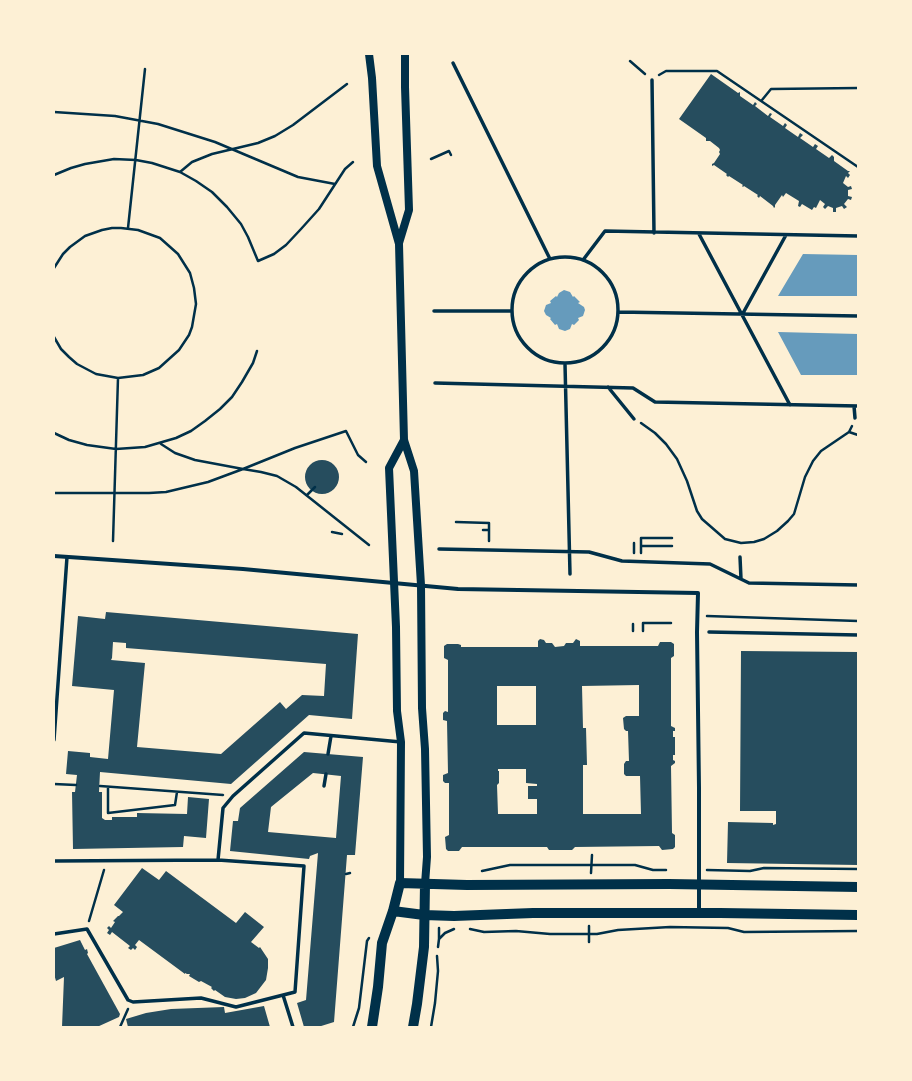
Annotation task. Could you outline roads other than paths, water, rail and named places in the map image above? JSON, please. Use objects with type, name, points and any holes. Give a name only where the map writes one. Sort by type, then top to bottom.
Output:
[{"type":"main road","points":[[369,54],[378,166],[399,244],[404,440],[414,471],[420,585],[422,708],[425,750],[427,849],[424,947],[418,1004],[413,1027]]},
{"type":"main road","points":[[399,244],[409,210],[405,54]]},
{"type":"main road","points":[[372,1027],[378,987],[382,943],[400,884],[401,742],[398,712],[389,468],[404,440]]},
{"type":"main road","points":[[400,884],[699,884],[858,887]]},
{"type":"main road","points":[[393,911],[424,915],[454,916],[533,913],[858,915]]},
{"type":"street","points":[[453,63],[550,259]]},
{"type":"street","points":[[652,80],[654,233]]},
{"type":"street","points":[[583,260],[605,231],[858,236]]},
{"type":"street","points":[[699,234],[790,405]]},
{"type":"street","points":[[742,315],[786,235]]},
{"type":"street","points":[[566,257],[583,260],[594,266],[605,275],[612,286],[617,299],[618,312],[616,326],[610,338],[602,349],[591,357],[578,362],[565,364],[544,360],[527,348],[520,340],[512,321],[511,311],[513,297],[518,284],[526,273],[537,264],[550,259],[566,257]]},
{"type":"street","points":[[434,311],[511,311]]},
{"type":"street","points":[[618,312],[858,316]]},
{"type":"street","points":[[565,364],[570,574]]},
{"type":"street","points":[[435,383],[632,388],[655,402],[856,406],[855,418]]},
{"type":"street","points":[[608,387],[634,419]]},
{"type":"street","points":[[439,549],[589,552],[622,562],[710,564],[749,583],[858,585]]},
{"type":"street","points":[[54,556],[243,569],[458,589],[698,593],[698,914]]},
{"type":"street","points":[[54,740],[67,556]]},
{"type":"street","points":[[740,558],[740,579]]},
{"type":"street","points":[[709,632],[858,635]]},
{"type":"street","points":[[218,860],[222,808],[233,796],[304,733],[401,742]]},
{"type":"street","points":[[328,754],[331,736]]},
{"type":"street","points":[[324,786],[326,774]]},
{"type":"street","points":[[54,861],[218,860],[304,866],[295,992],[236,1007],[201,998],[133,1002],[128,1000],[87,929],[54,934]]},
{"type":"street","points":[[283,995],[293,1027]]},
{"type":"water","points":[[803,254],[858,255],[858,296],[778,296]]},
{"type":"water","points":[[564,290],[570,292],[573,297],[574,296],[580,302],[578,303],[584,307],[585,310],[583,316],[578,318],[579,320],[574,325],[572,324],[570,329],[565,331],[559,329],[557,324],[555,325],[544,311],[546,305],[551,303],[550,301]]},
{"type":"water","points":[[778,332],[858,334],[858,375],[801,375]]}]
